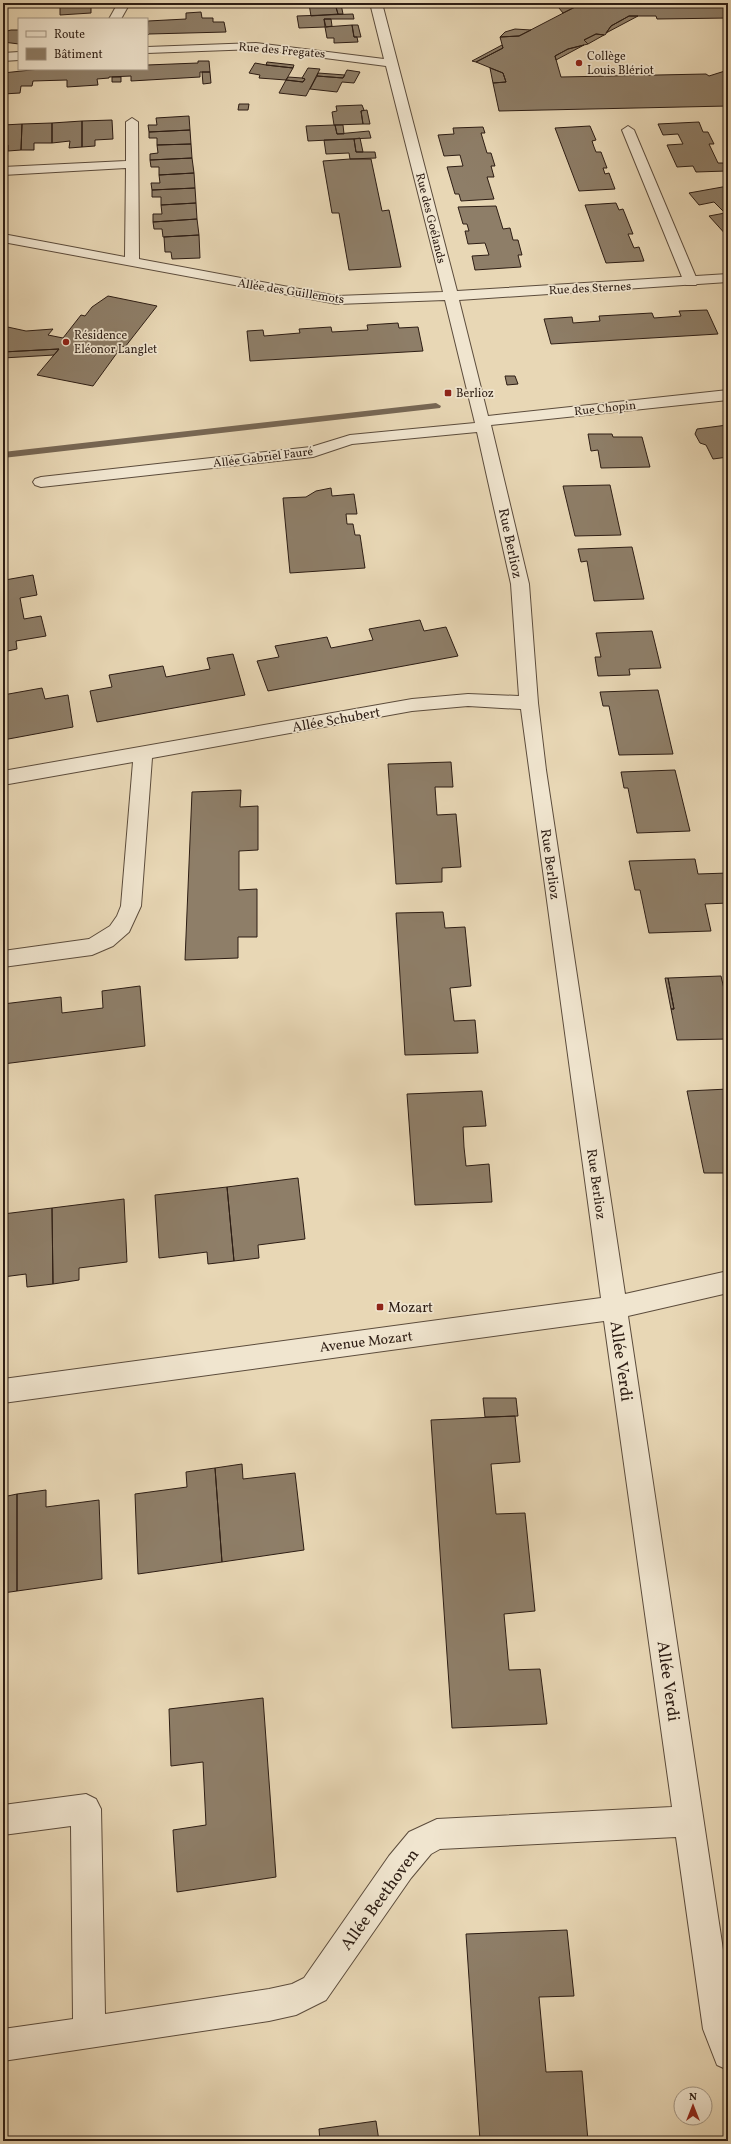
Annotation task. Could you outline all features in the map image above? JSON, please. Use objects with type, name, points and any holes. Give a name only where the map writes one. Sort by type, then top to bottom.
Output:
[{"type":"street","points":[[116,18],[124,3]]},
{"type":"street","name":"Rue des Goélands","points":[[380,7],[392,62],[483,424]]},
{"type":"street","name":"Rue des Fregates","points":[[148,50],[256,46],[392,62]]},
{"type":"street","points":[[3,57],[18,56]]},
{"type":"street","points":[[132,122],[132,262]]},
{"type":"street","points":[[628,130],[691,282]]},
{"type":"street","points":[[3,171],[132,164]]},
{"type":"street","name":"Allée des Guillemots","points":[[3,238],[337,300],[451,296]]},
{"type":"street","name":"Rue des Sternes","points":[[451,296],[691,282],[728,278]]},
{"type":"street","name":"Rue Chopin","points":[[483,424],[728,395]]},
{"type":"street","name":"Allée Gabriel Fauré","points":[[41,482],[313,452],[350,440],[483,424]]},
{"type":"street","name":"Rue Berlioz","points":[[483,424],[520,584],[529,703],[614,1308]]},
{"type":"street","name":"Allée Schubert","points":[[3,778],[438,702],[489,700],[529,703]]},
{"type":"street","points":[[3,959],[92,947],[105,942],[124,925],[129,916],[131,906],[144,753]]},
{"type":"street","name":"Avenue Mozart","points":[[3,1390],[614,1308],[728,1282]]},
{"type":"street","name":"Allée Verdi","points":[[614,1308],[690,1821],[719,2029],[728,2054]]},
{"type":"street","points":[[3,1820],[86,1808],[89,2032]]},
{"type":"street","name":"Allée Beethoven","points":[[3,2045],[269,2005],[296,1999],[315,1989],[400,1867],[420,1843],[436,1834],[690,1821]]},
{"type":"building","points":[[91,3],[91,13],[60,15],[60,4]]},
{"type":"building","points":[[351,3],[335,4],[338,14],[311,16],[309,4]]},
{"type":"building","points":[[562,3],[574,3],[575,7],[563,13],[559,8]]},
{"type":"building","points":[[574,3],[728,3],[728,18],[657,19],[656,16],[629,16],[611,26],[605,35],[596,34],[584,40],[588,44],[568,49],[555,56],[561,77],[706,74],[709,76],[728,70],[728,106],[499,111],[493,83],[506,82],[503,73],[476,62],[503,48],[500,37],[519,36],[575,7]]},
{"type":"building","points":[[335,4],[341,4],[343,14],[338,14]]},
{"type":"building","points":[[201,12],[202,18],[213,18],[213,22],[224,22],[226,32],[148,35],[148,21],[186,19],[186,13]]},
{"type":"building","points":[[353,14],[354,19],[324,19],[325,27],[299,28],[297,16]]},
{"type":"building","points":[[629,16],[638,16],[606,33],[611,26]]},
{"type":"building","points":[[324,19],[331,19],[332,26],[326,27]]},
{"type":"building","points":[[352,25],[354,37],[357,37],[358,42],[334,43],[334,38],[327,38],[325,27]]},
{"type":"building","points":[[352,25],[358,25],[361,37],[354,37]]},
{"type":"building","points":[[515,29],[531,30],[519,36],[500,37],[505,32]]},
{"type":"building","points":[[18,30],[18,44],[3,42],[3,32]]},
{"type":"building","points":[[596,34],[604,35],[588,44],[584,40]]},
{"type":"building","points":[[502,45],[503,48],[476,62],[472,61]]},
{"type":"building","points":[[584,45],[556,60],[555,56],[568,49]]},
{"type":"building","points":[[198,61],[209,61],[210,72],[200,72],[200,77],[131,81],[131,76],[109,77],[97,79],[98,85],[67,87],[67,80],[33,81],[32,86],[21,86],[20,93],[3,94],[3,73],[31,70],[148,70],[148,65],[198,63]]},
{"type":"building","points":[[267,62],[294,65],[293,68],[266,65]]},
{"type":"building","points":[[255,63],[293,68],[286,80],[259,78],[260,75],[249,73]]},
{"type":"building","points":[[308,68],[320,69],[306,96],[279,93],[286,80],[303,82],[305,79],[302,78]]},
{"type":"building","points":[[490,68],[503,73],[506,82],[493,83]]},
{"type":"building","points":[[347,70],[360,72],[354,83],[342,82],[337,92],[310,89],[317,76],[343,78]]},
{"type":"building","points":[[202,72],[210,72],[211,83],[203,84]]},
{"type":"building","points":[[318,73],[345,75],[343,78],[317,76]]},
{"type":"building","points":[[112,77],[121,77],[121,82],[112,82]]},
{"type":"building","points":[[288,77],[305,79],[303,82],[286,80]]},
{"type":"building","points":[[239,104],[249,104],[248,110],[238,110]]},
{"type":"building","points":[[362,105],[364,110],[361,111],[363,124],[334,125],[332,112],[337,111],[336,106]]},
{"type":"building","points":[[367,110],[370,124],[363,124],[361,111]]},
{"type":"building","points":[[189,116],[190,130],[149,132],[148,125],[157,125],[156,118]]},
{"type":"building","points":[[112,120],[113,139],[95,140],[95,146],[82,147],[82,121]]},
{"type":"building","points":[[82,121],[82,147],[69,148],[70,141],[52,143],[52,123]]},
{"type":"building","points":[[699,122],[703,132],[708,132],[714,144],[709,144],[718,163],[723,163],[727,171],[696,172],[693,166],[677,167],[667,145],[683,144],[678,134],[663,135],[658,124]]},
{"type":"building","points":[[52,123],[52,143],[34,143],[34,150],[21,150],[22,124]]},
{"type":"building","points":[[22,124],[21,150],[8,151],[8,145],[3,145],[3,125]]},
{"type":"building","points":[[335,125],[337,134],[369,131],[371,138],[308,141],[306,126]]},
{"type":"building","points":[[335,125],[343,125],[344,134],[337,134]]},
{"type":"building","points":[[590,126],[596,140],[592,141],[594,147],[596,152],[601,152],[607,168],[603,168],[605,174],[609,173],[615,189],[579,191],[555,128]]},
{"type":"building","points":[[483,127],[485,133],[481,133],[487,153],[491,153],[495,166],[491,166],[494,177],[487,177],[494,199],[461,201],[459,194],[455,194],[447,167],[463,166],[460,155],[444,156],[438,135],[454,134],[453,128]]},
{"type":"building","points":[[190,130],[191,144],[157,145],[157,138],[149,138],[149,132]]},
{"type":"building","points":[[360,138],[363,152],[356,152],[354,139]]},
{"type":"building","points":[[354,139],[356,152],[375,152],[376,158],[350,159],[349,153],[326,154],[324,140]]},
{"type":"building","points":[[191,144],[192,158],[150,160],[150,154],[158,153],[157,145]]},
{"type":"building","points":[[192,158],[194,173],[159,175],[159,167],[151,167],[150,160]]},
{"type":"building","points":[[371,159],[382,211],[389,210],[401,267],[349,270],[339,213],[332,213],[323,161]]},
{"type":"building","points":[[194,173],[195,188],[152,190],[151,183],[160,183],[159,175]]},
{"type":"building","points":[[728,186],[728,237],[709,216],[725,213],[714,202],[699,205],[689,193]]},
{"type":"building","points":[[195,188],[196,203],[161,205],[161,197],[152,197],[152,190]]},
{"type":"building","points":[[196,203],[197,219],[153,222],[153,214],[162,214],[161,205]]},
{"type":"building","points":[[616,203],[619,210],[623,209],[633,234],[628,234],[634,248],[639,247],[644,261],[606,263],[585,205]]},
{"type":"building","points":[[496,206],[503,229],[510,228],[513,240],[518,240],[522,255],[518,255],[521,267],[475,270],[472,256],[489,255],[485,243],[468,244],[465,231],[469,231],[467,224],[463,224],[458,207]]},
{"type":"building","points":[[197,219],[199,235],[163,237],[162,229],[154,229],[153,222]]},
{"type":"building","points":[[199,235],[200,258],[172,259],[171,252],[165,252],[164,237]]},
{"type":"building","name":"Résidence Eléonor Langlet","points":[[108,296],[157,306],[125,347],[122,346],[93,386],[37,375],[59,349],[3,352],[3,326],[26,331],[53,329],[48,335],[63,338],[81,315],[85,316],[92,307]]},
{"type":"building","points":[[707,310],[718,334],[551,344],[544,319],[572,317],[573,323],[600,321],[599,316],[652,313],[654,318],[681,316],[679,311]]},
{"type":"building","points":[[398,323],[399,328],[418,327],[423,351],[250,361],[247,331],[263,330],[264,336],[300,333],[299,329],[331,327],[332,332],[368,330],[367,325]]},
{"type":"building","points":[[59,349],[54,355],[3,358],[3,352]]},
{"type":"building","points":[[505,376],[515,376],[518,384],[507,385]]},
{"type":"building","points":[[727,425],[728,457],[713,459],[706,445],[700,443],[695,434],[697,429]]},
{"type":"building","points":[[588,434],[612,434],[613,437],[642,437],[650,467],[601,468],[598,450],[591,451]]},
{"type":"building","points":[[610,485],[621,535],[575,536],[563,486]]},
{"type":"building","points":[[331,488],[332,496],[354,494],[357,514],[346,514],[347,524],[353,524],[355,535],[360,535],[365,568],[290,573],[283,498],[306,497],[316,491]]},
{"type":"building","points":[[632,547],[644,599],[594,601],[587,561],[581,562],[578,549]]},
{"type":"building","points":[[3,573],[5,580],[33,575],[37,595],[20,598],[24,619],[41,616],[46,636],[16,641],[17,649],[3,652]]},
{"type":"building","points":[[420,620],[424,631],[446,627],[458,656],[268,691],[257,661],[279,657],[275,646],[327,637],[331,648],[373,640],[369,629]]},
{"type":"building","points":[[652,631],[661,668],[629,669],[630,675],[598,676],[595,657],[601,657],[596,633]]},
{"type":"building","points":[[233,654],[245,695],[97,722],[90,691],[112,687],[109,675],[163,666],[166,677],[210,669],[207,658]]},
{"type":"building","points":[[42,688],[45,699],[68,695],[73,727],[3,740],[3,695]]},
{"type":"building","points":[[658,690],[673,754],[619,755],[609,706],[603,706],[600,692]]},
{"type":"building","points":[[451,762],[453,787],[435,787],[437,815],[456,814],[461,867],[442,868],[442,882],[396,884],[388,764]]},
{"type":"building","points":[[675,770],[690,831],[637,833],[628,788],[624,788],[621,772]]},
{"type":"building","points":[[241,790],[240,807],[258,806],[258,850],[239,851],[239,890],[257,889],[257,937],[238,937],[238,958],[185,960],[192,792]]},
{"type":"building","points":[[695,859],[698,874],[728,873],[728,903],[705,904],[711,931],[649,933],[640,890],[635,890],[629,861]]},
{"type":"building","points":[[443,912],[445,928],[465,927],[471,986],[450,988],[454,1021],[475,1020],[478,1053],[405,1055],[396,913]]},
{"type":"building","points":[[721,976],[728,1006],[728,1039],[677,1040],[671,1009],[674,1009],[668,978]]},
{"type":"building","points":[[665,978],[668,978],[674,1009],[671,1009]]},
{"type":"building","points":[[140,986],[145,1046],[3,1064],[3,1004],[61,997],[62,1013],[103,1008],[102,991]]},
{"type":"building","points":[[728,1089],[728,1173],[704,1173],[687,1091]]},
{"type":"building","points":[[482,1091],[486,1126],[463,1127],[464,1147],[466,1166],[489,1164],[492,1202],[415,1205],[407,1094]]},
{"type":"building","points":[[298,1178],[305,1239],[258,1245],[259,1258],[234,1261],[227,1187]]},
{"type":"building","points":[[227,1187],[234,1261],[208,1264],[207,1252],[159,1258],[155,1195]]},
{"type":"building","points":[[124,1199],[127,1262],[79,1268],[79,1280],[53,1284],[52,1208]]},
{"type":"building","points":[[52,1208],[53,1284],[27,1287],[26,1274],[3,1277],[3,1214]]},
{"type":"building","points":[[483,1398],[516,1398],[518,1416],[485,1417]]},
{"type":"building","points":[[515,1416],[520,1462],[491,1464],[496,1514],[525,1513],[535,1611],[504,1614],[509,1670],[540,1669],[547,1724],[452,1728],[431,1420]]},
{"type":"building","points":[[242,1464],[243,1479],[295,1473],[304,1550],[222,1562],[215,1468]]},
{"type":"building","points":[[215,1468],[222,1562],[138,1574],[135,1494],[187,1487],[186,1472]]},
{"type":"building","points":[[46,1490],[46,1507],[99,1500],[102,1579],[17,1591],[17,1494]]},
{"type":"building","points":[[17,1494],[17,1591],[3,1593],[3,1497]]},
{"type":"building","points":[[263,1698],[276,1877],[177,1892],[173,1830],[206,1825],[203,1762],[171,1766],[169,1709]]},
{"type":"building","points":[[567,1930],[574,1996],[539,1997],[546,2072],[582,2071],[588,2141],[480,2141],[466,1934]]},
{"type":"building","points":[[376,2121],[379,2141],[320,2141],[319,2129]]},
{"type":"waterway","points":[[3,455],[436,406]]},
{"type":"place","name":"Collège Louis Blériot","points":[[579,63]]},
{"type":"place","name":"Résidence Eléonor Langlet","points":[[66,342]]},
{"type":"place","name":"Berlioz","points":[[448,393]]},
{"type":"place","name":"Mozart","points":[[380,1307]]}]
